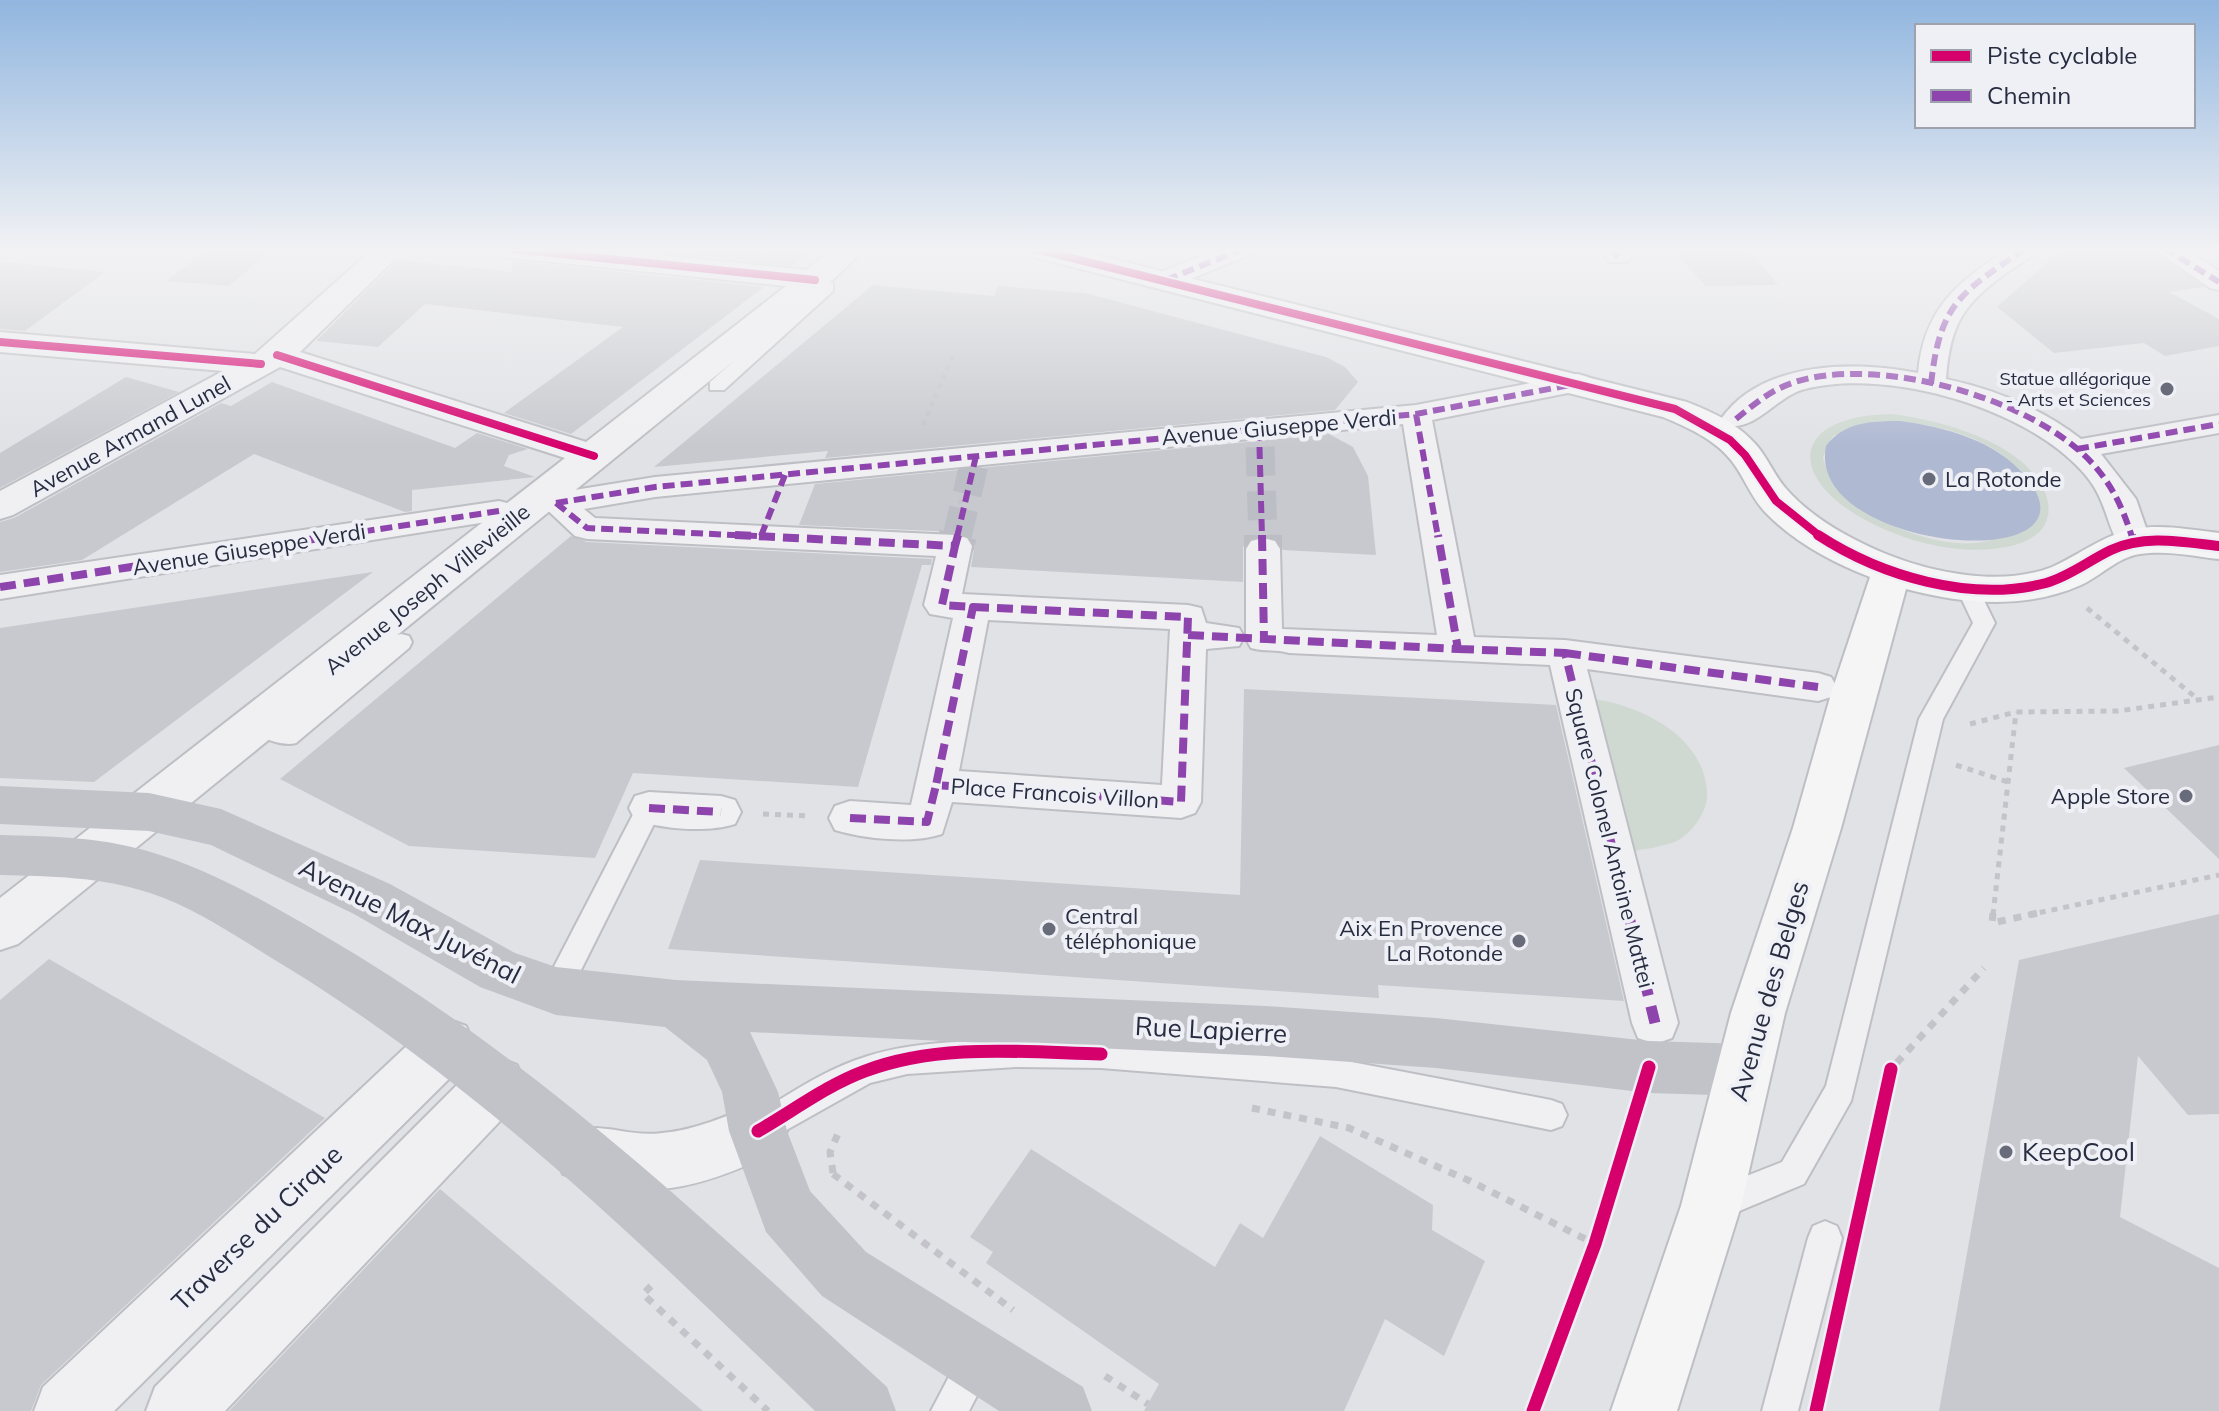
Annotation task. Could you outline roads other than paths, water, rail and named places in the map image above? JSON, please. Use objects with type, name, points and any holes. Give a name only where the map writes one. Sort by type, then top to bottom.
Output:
[{"type":"main road","points":[[1296,314],[1660,404],[1731,428],[1763,486],[1787,512],[1830,542],[1892,571],[1966,585],[2023,586],[2053,581],[2082,567],[2097,554],[2134,542],[2157,540],[2219,546]]},
{"type":"main road","name":"Avenue des Belges","points":[[1644,1411],[1711,1206],[1758,1013],[1892,571]]},
{"type":"main road","name":"Avenue Max Juvénal","points":[[0,805],[149,812],[221,828],[372,899],[499,971],[556,991],[676,1004]]},
{"type":"main road","points":[[0,855],[89,857],[162,876],[328,962],[447,1044],[584,1154],[863,1411]]},
{"type":"main road","points":[[676,1004],[727,1042],[750,1092],[758,1131],[787,1211],[844,1274],[963,1385],[1059,1411]]},
{"type":"main road","name":"Rue Lapierre","points":[[676,1004],[1405,1040],[1649,1067],[1745,1070]]},
{"type":"street","name":"Avenue Armand Lunel","points":[[0,507],[269,359],[319,314]]},
{"type":"street","name":"Avenue Joseph Villevieille","points":[[0,928],[772,314]]},
{"type":"street","points":[[1931,384],[1937,335],[1949,314]]},
{"type":"street","points":[[0,342],[269,359],[594,456]]},
{"type":"street","points":[[1731,428],[1771,391],[1805,379],[1872,376],[1931,384],[2021,414],[2077,449],[2106,478],[2126,509],[2134,542]]},
{"type":"street","points":[[1416,414],[1578,383]]},
{"type":"street","name":"Avenue Giuseppe Verdi","points":[[973,607],[942,605],[955,546],[587,528],[556,503],[655,487],[1260,438],[1416,414],[1458,649]]},
{"type":"street","points":[[2077,449],[2219,424]]},
{"type":"street","points":[[761,536],[785,475]]},
{"type":"street","name":"Avenue Giuseppe Verdi","points":[[0,587],[499,511]]},
{"type":"street","points":[[1263,549],[1276,640],[1458,649]]},
{"type":"street","points":[[973,607],[1188,617],[1188,635],[1226,637]]},
{"type":"street","name":"Place Francois Villon","points":[[973,607],[936,785],[1181,802],[1188,635]]},
{"type":"street","name":"Square Colonel Antoine Mattei","points":[[1458,649],[1565,653],[1818,687]]},
{"type":"street","name":"Square Colonel Antoine Mattei","points":[[1565,653],[1655,1023]]},
{"type":"street","points":[[850,818],[927,822],[936,785]]},
{"type":"street","points":[[649,808],[721,812]]},
{"type":"street","name":"Traverse du Cirque","points":[[67,1411],[447,1044]]},
{"type":"street","points":[[179,1411],[497,1084]]},
{"type":"street","points":[[584,1154],[660,1163],[720,1149],[758,1131]]},
{"type":"lane","points":[[717,386],[797,314]]},
{"type":"lane","points":[[1711,1206],[1793,1173],[1840,1091],[1931,719],[1984,623],[1966,585]]},
{"type":"lane","points":[[259,724],[287,736],[401,642]]},
{"type":"lane","points":[[556,991],[649,808]]},
{"type":"lane","points":[[1051,1022],[1101,1054]]},
{"type":"lane","points":[[758,1131],[838,1083],[907,1060],[1016,1053],[1101,1054],[1336,1073],[1551,1115]]},
{"type":"lane","points":[[1780,1411],[1825,1238]]},
{"type":"water","name":"La Rotonde","points":[[1900,421],[1968,437],[2014,464],[2026,477],[2040,509],[2027,530],[1994,540],[1949,539],[1902,529],[1860,510],[1832,482],[1826,446],[1841,432],[1859,424]]},
{"type":"tunnel","points":[[1260,447],[1263,537]]},
{"type":"tunnel","points":[[957,537],[976,456]]},
{"type":"tunnel","points":[[955,546],[958,535]]},
{"type":"tunnel","points":[[1263,537],[1263,549]]},
{"type":"place","name":"Statue allégorique - Arts et Sciences","points":[[2167,389]]},
{"type":"place","name":"La Rotonde","points":[[1929,479]]},
{"type":"place","name":"Apple Store","points":[[2186,796]]},
{"type":"place","name":"Central téléphonique","points":[[1049,929]]},
{"type":"place","name":"Aix En Provence La Rotonde","points":[[1519,941]]},
{"type":"place","name":"KeepCool","points":[[2006,1152]]}]
